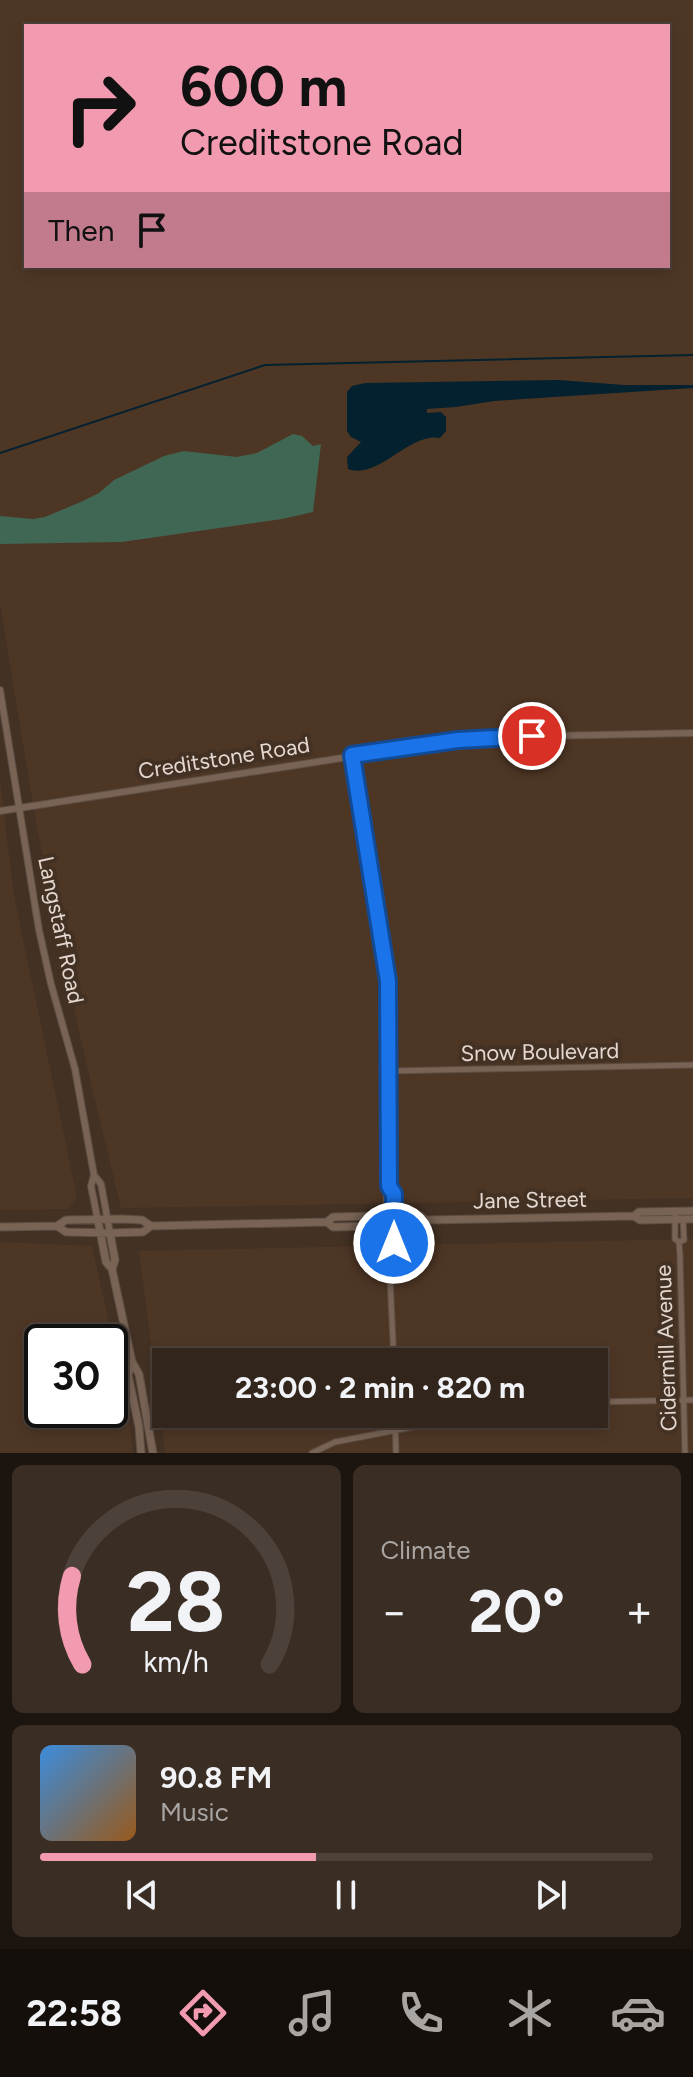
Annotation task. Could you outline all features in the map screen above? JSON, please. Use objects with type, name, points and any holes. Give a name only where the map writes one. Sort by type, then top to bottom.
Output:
[{"type":"main road","name":"Jane Street","points":[[678,1217],[693,1211]]},
{"type":"main road","name":"Jane Street","points":[[0,1227],[57,1226],[66,1220],[142,1220],[151,1226],[327,1222],[333,1217],[419,1215],[426,1220]]},
{"type":"main road","name":"Jane Street","points":[[327,1222],[333,1227],[419,1225],[426,1220],[634,1216],[640,1220],[693,1219]]},
{"type":"main road","name":"Langstaff Road","points":[[98,1221],[132,1362],[139,1374],[153,1453]]},
{"type":"main road","name":"Jane Street","points":[[57,1226],[66,1232],[110,1233],[143,1232],[151,1226]]},
{"type":"main road","name":"Langstaff Road","points":[[110,1233],[115,1260],[112,1269]]},
{"type":"main road","name":"Langstaff Road","points":[[132,1362],[128,1375],[141,1453]]},
{"type":"street","name":"Langstaff Road","points":[[0,690],[45,958],[75,1069],[94,1175],[91,1186],[98,1221]]},
{"type":"street","name":"Creditstone Road","points":[[0,811],[458,740],[693,733]]},
{"type":"street","points":[[352,755],[388,981],[389,1186],[394,1194],[390,1216],[393,1348]]},
{"type":"street","name":"Snow Boulevard","points":[[388,1071],[693,1065]]},
{"type":"street","name":"Langstaff Road","points":[[94,1175],[101,1184],[110,1233]]},
{"type":"street","name":"Cidermill Avenue","points":[[678,1217],[675,1239],[679,1242],[685,1453]]},
{"type":"street","points":[[608,1402],[693,1400]]},
{"type":"street","points":[[312,1453],[335,1442],[406,1428]]},
{"type":"street","points":[[396,1430],[396,1453]]},
{"type":"shaded area","points":[[0,0],[693,0],[693,1198],[121,1208],[81,1041],[36,823],[0,604]]},
{"type":"shaded area","points":[[0,781],[14,896],[77,1197],[68,1209],[0,1210]]},
{"type":"shaded area","points":[[693,1239],[693,1453],[165,1453],[162,1428],[608,1428],[608,1348],[152,1348],[152,1352],[139,1251]]},
{"type":"shaded area","points":[[0,1242],[92,1246],[109,1324],[24,1324],[24,1428],[128,1428],[128,1412],[133,1453],[0,1453]]},
{"type":"green space","points":[[293,434],[302,436],[313,446],[321,444],[313,512],[122,542],[0,544],[0,516],[45,517],[99,493],[114,480],[164,456],[184,451],[237,457],[257,453]]},
{"type":"water","points":[[559,380],[624,385],[693,385],[693,388],[494,401],[427,409],[427,413],[441,412],[446,417],[446,431],[440,438],[417,442],[371,468],[360,471],[348,469],[347,457],[361,442],[347,431],[347,392],[352,386],[365,383]]},
{"type":"waterway","points":[[0,453],[265,365],[693,355]]},
{"type":"route","points":[[394,1243],[394,1194],[389,1186],[388,981],[352,755],[458,740],[532,736]]}]
